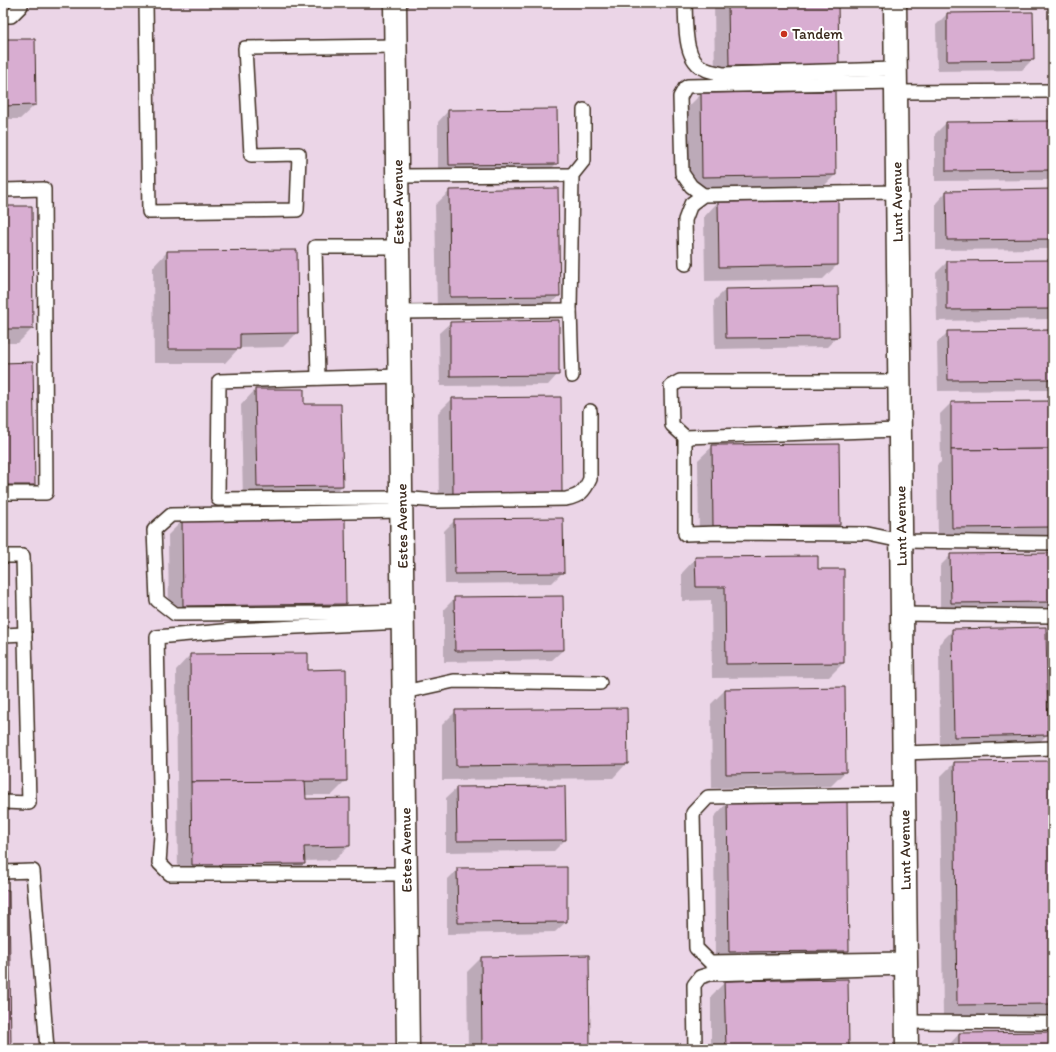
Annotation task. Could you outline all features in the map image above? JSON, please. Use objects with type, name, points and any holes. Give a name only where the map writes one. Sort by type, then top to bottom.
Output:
[{"type":"street","name":"Estes Avenue","points":[[395,3],[408,1049]]},
{"type":"street","name":"Lunt Avenue","points":[[895,3],[907,1049]]},
{"type":"lane","points":[[3,16],[11,16],[22,3]]},
{"type":"lane","points":[[146,3],[149,212],[297,210],[299,154],[251,155],[245,48],[396,46]]},
{"type":"lane","points":[[685,3],[687,41],[694,61],[704,69],[723,74],[896,81],[1053,91]]},
{"type":"lane","points":[[896,81],[688,86],[685,88],[680,97],[682,173],[691,186],[703,194],[897,192]]},
{"type":"lane","points":[[572,376],[570,310],[572,175],[584,160],[584,110]]},
{"type":"lane","points":[[397,176],[572,175]]},
{"type":"lane","points":[[3,190],[44,189],[46,492],[3,493]]},
{"type":"lane","points":[[686,264],[685,220],[691,204],[703,194]]},
{"type":"lane","points":[[318,378],[315,247],[398,247]]},
{"type":"lane","points":[[399,312],[570,310]]},
{"type":"lane","points":[[400,376],[219,381],[218,499],[401,505]]},
{"type":"lane","points":[[899,381],[680,381],[671,386],[672,425],[685,437],[899,430]]},
{"type":"lane","points":[[403,616],[329,613],[175,614],[157,600],[154,530],[171,515],[401,505],[438,501],[566,499],[577,496],[586,489],[590,479],[590,411]]},
{"type":"lane","points":[[685,437],[685,534],[720,532],[868,534],[901,541],[1053,543]]},
{"type":"lane","points":[[3,556],[23,556],[29,802],[3,802]]},
{"type":"lane","points":[[902,614],[1053,616]]},
{"type":"lane","points":[[403,616],[157,637],[161,835],[159,863],[170,874],[406,874]]},
{"type":"lane","points":[[3,635],[25,634]]},
{"type":"lane","points":[[404,692],[454,682],[600,683]]},
{"type":"lane","points":[[904,753],[1053,748]]},
{"type":"lane","points":[[904,794],[708,797],[693,813],[696,948],[710,962],[906,964]]},
{"type":"lane","points":[[3,872],[32,872],[46,1049]]},
{"type":"lane","points":[[694,1049],[694,985],[700,977],[710,974],[906,964]]},
{"type":"lane","points":[[907,1022],[1053,1023]]},
{"type":"shaded area","points":[[3,3],[1053,3],[1053,1049],[3,1049]]},
{"type":"building","name":"Tandem","points":[[728,3],[838,3],[839,64],[729,66]]},
{"type":"building","points":[[1033,12],[1034,60],[947,61],[947,13]]},
{"type":"building","points":[[3,39],[35,39],[36,105],[3,106]]},
{"type":"building","points":[[835,91],[836,175],[702,177],[701,93]]},
{"type":"building","points":[[557,109],[558,164],[449,165],[448,110]]},
{"type":"building","points":[[1053,121],[1053,170],[946,171],[946,122]]},
{"type":"building","points":[[558,188],[560,296],[450,297],[449,190]]},
{"type":"building","points":[[1053,189],[1053,239],[947,240],[946,191]]},
{"type":"building","points":[[838,200],[838,265],[719,267],[718,202]]},
{"type":"building","points":[[3,206],[32,206],[33,329],[3,329]]},
{"type":"building","points":[[297,250],[298,333],[240,334],[240,349],[168,349],[167,251]]},
{"type":"building","points":[[1053,260],[1053,309],[947,310],[947,261]]},
{"type":"building","points":[[838,287],[839,337],[726,338],[725,289]]},
{"type":"building","points":[[559,320],[559,375],[450,376],[450,322]]},
{"type":"building","points":[[1053,330],[1053,379],[948,380],[947,331]]},
{"type":"building","points":[[33,362],[35,485],[3,485],[3,363]]},
{"type":"building","points":[[255,389],[304,389],[304,404],[341,404],[343,486],[257,487]]},
{"type":"building","points":[[561,397],[562,493],[453,495],[452,398]]},
{"type":"building","points":[[1053,401],[1053,449],[951,450],[951,402]]},
{"type":"building","points":[[839,444],[840,525],[713,526],[712,445]]},
{"type":"building","points":[[1053,449],[1053,527],[952,528],[951,450]]},
{"type":"building","points":[[563,518],[564,573],[455,574],[454,519]]},
{"type":"building","points":[[345,519],[346,604],[183,606],[182,520]]},
{"type":"building","points":[[1053,553],[1053,602],[951,603],[950,554]]},
{"type":"building","points":[[818,556],[818,569],[844,569],[844,663],[726,664],[725,587],[696,587],[695,557]]},
{"type":"building","points":[[563,596],[564,650],[455,651],[454,597]]},
{"type":"building","points":[[1046,627],[1048,735],[954,737],[952,629]]},
{"type":"building","points":[[308,653],[308,670],[346,669],[347,781],[191,782],[190,654]]},
{"type":"building","points":[[845,687],[846,772],[726,774],[725,689]]},
{"type":"building","points":[[627,708],[628,764],[456,766],[455,710]]},
{"type":"building","points":[[1053,761],[1053,1004],[957,1005],[954,762]]},
{"type":"building","points":[[305,781],[306,799],[350,798],[350,846],[304,847],[305,864],[192,865],[191,782]]},
{"type":"building","points":[[565,786],[566,840],[457,841],[456,787]]},
{"type":"building","points":[[847,800],[849,951],[729,952],[727,801]]},
{"type":"building","points":[[567,867],[567,922],[458,923],[457,868]]},
{"type":"building","points":[[3,890],[9,890],[11,1049],[3,1049]]},
{"type":"building","points":[[589,955],[590,1049],[482,1049],[481,957]]},
{"type":"building","points":[[848,979],[849,1049],[726,1049],[724,981]]},
{"type":"building","points":[[1053,1032],[1053,1049],[959,1049],[959,1033]]},
{"type":"place","name":"Tandem","points":[[784,34]]}]
